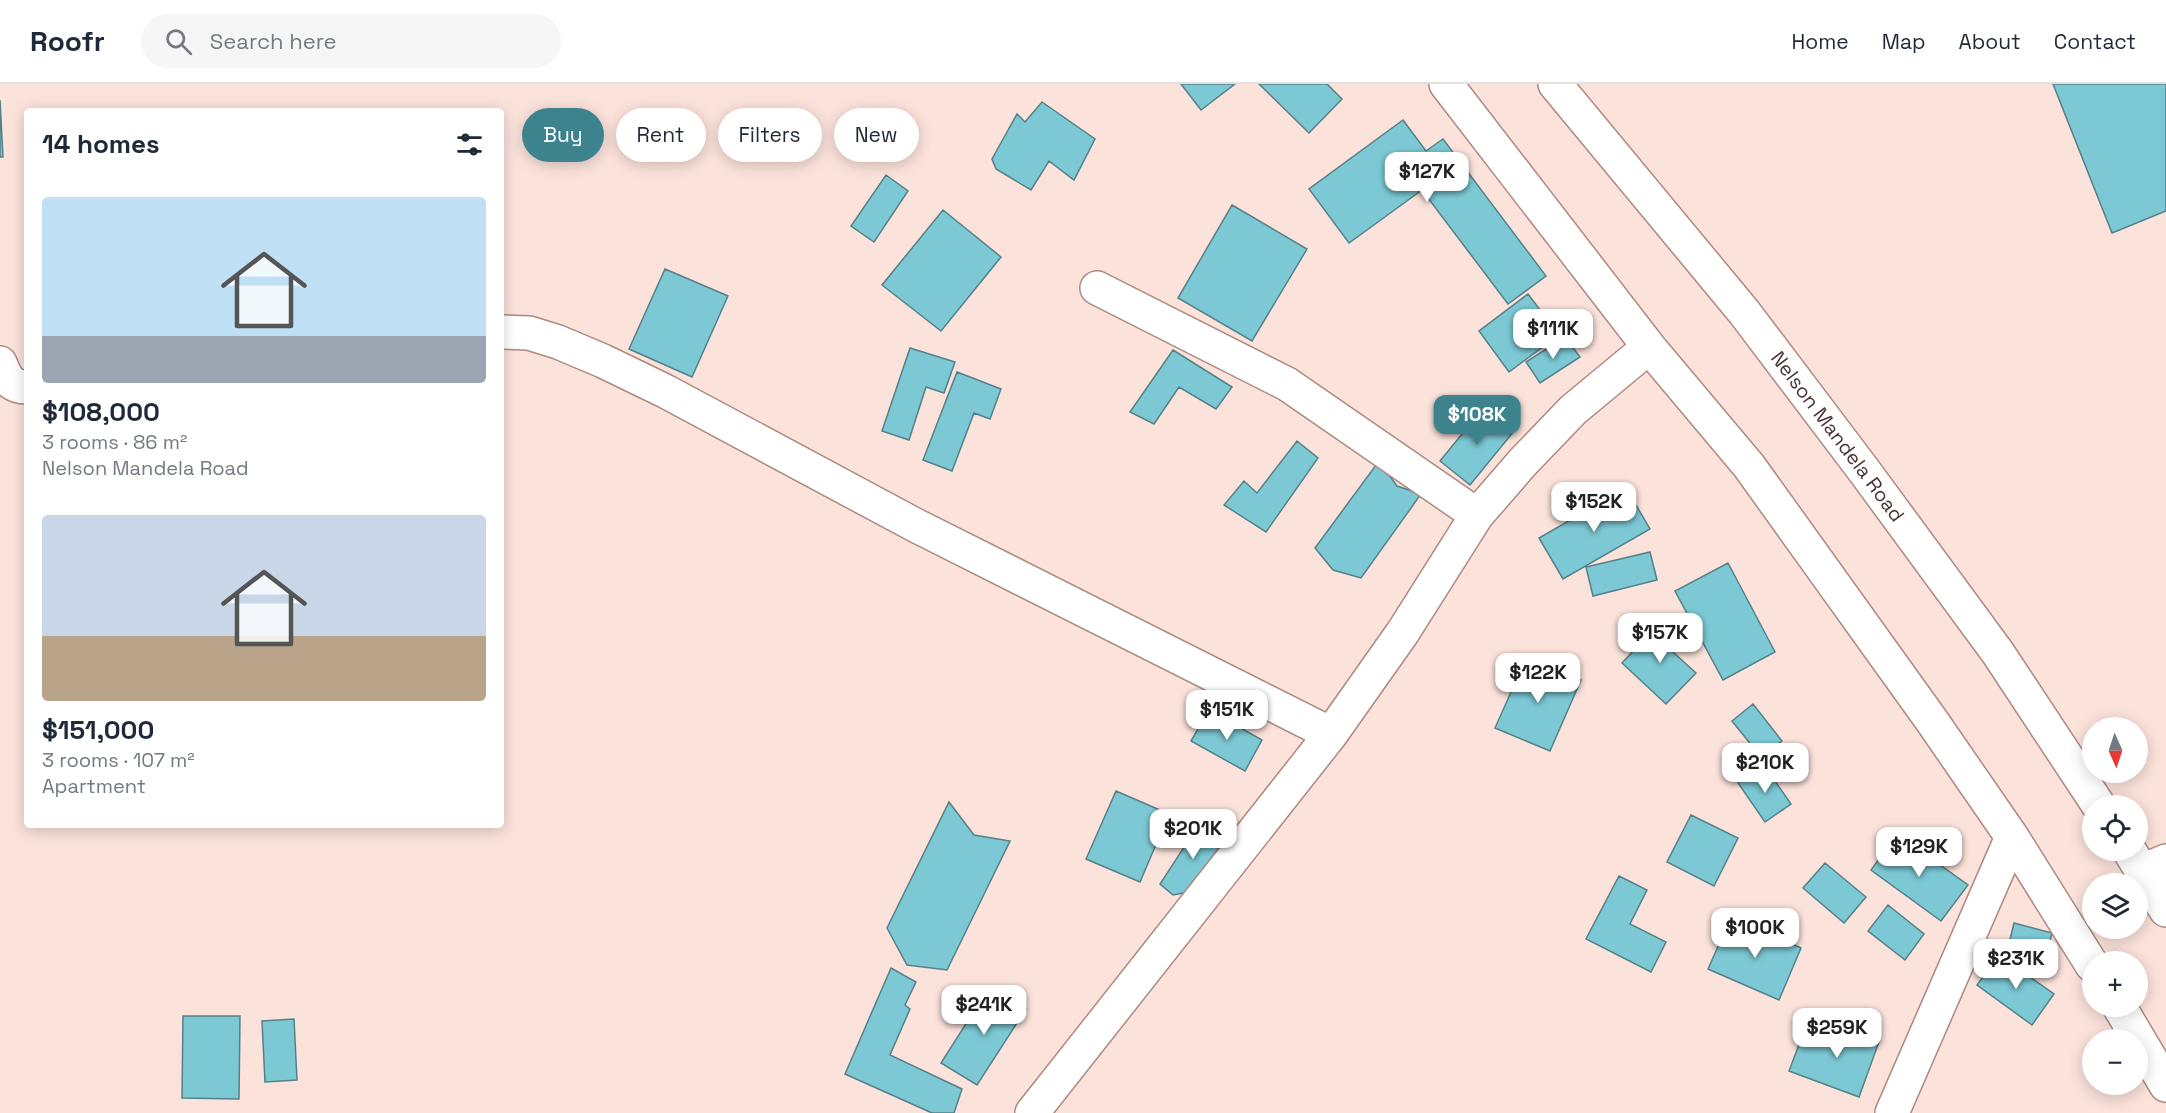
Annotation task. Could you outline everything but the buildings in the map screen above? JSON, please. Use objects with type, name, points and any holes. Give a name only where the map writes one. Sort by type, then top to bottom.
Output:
[{"type":"street","points":[[1446,84],[1649,347],[1749,466],[1932,721],[2012,837],[2083,951]]},
{"type":"street","name":"Nelson Mandela Road","points":[[1555,84],[1744,312],[1858,462],[1998,653],[2092,795]]},
{"type":"street","points":[[1097,288],[1287,384],[1477,515]]},
{"type":"street","points":[[504,332],[529,333],[603,360],[915,525],[1331,734]]},
{"type":"street","points":[[1032,1113],[1331,734],[1403,632],[1477,515],[1523,462],[1573,410],[1649,347]]},
{"type":"street","points":[[0,363],[7,381],[17,387],[24,387]]},
{"type":"street","points":[[1892,1113],[2012,837]]},
{"type":"street","points":[[2146,861],[2166,910]]},
{"type":"street","points":[[2126,1017],[2166,1085]]}]
